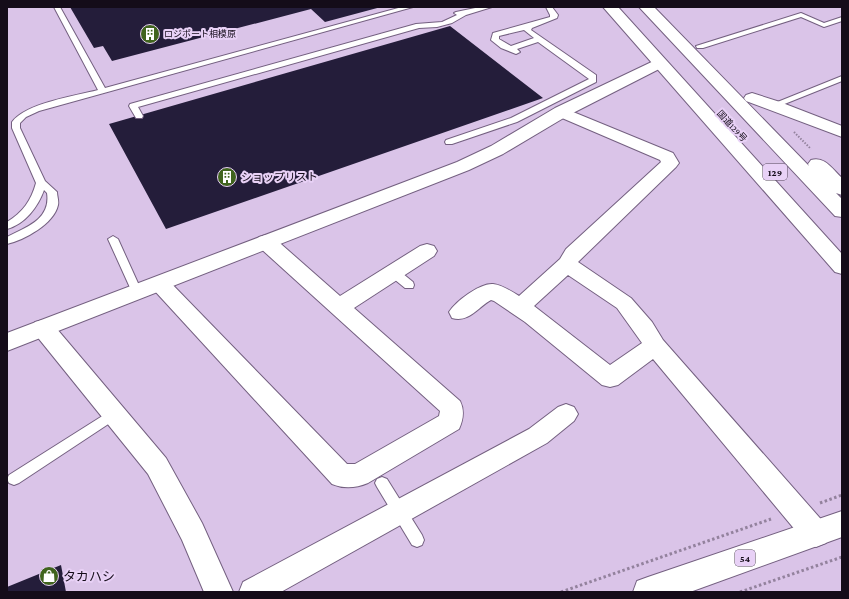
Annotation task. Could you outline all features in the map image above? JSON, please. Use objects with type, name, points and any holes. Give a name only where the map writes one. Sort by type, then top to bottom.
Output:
[{"type":"main road","points":[[610,7],[842,267]]},
{"type":"main road","name":"国道129号","points":[[623,7],[842,245]]},
{"type":"main road","name":"国道129号","points":[[646,7],[842,211]]},
{"type":"main road","points":[[661,7],[842,189]]},
{"type":"main road","points":[[7,342],[463,166],[497,150],[561,112],[660,63]]},
{"type":"main road","name":"54","points":[[648,592],[829,529]]},
{"type":"street","points":[[752,98],[774,105],[842,132]]},
{"type":"street","points":[[520,307],[567,264],[573,254],[670,163],[667,157],[561,112]]},
{"type":"street","points":[[160,284],[341,476],[359,475],[450,422],[452,408],[266,242]]},
{"type":"street","points":[[339,307],[427,251]]},
{"type":"street","points":[[567,264],[624,303],[644,328],[654,346],[796,510],[829,529]]},
{"type":"street","points":[[460,312],[488,292],[496,292],[520,307],[610,378],[654,346]]},
{"type":"street","points":[[43,328],[115,413],[157,466],[192,532],[218,592]]},
{"type":"street","points":[[253,592],[538,436],[566,414]]},
{"type":"lane","points":[[57,7],[103,91]]},
{"type":"lane","points":[[7,241],[29,230],[47,217],[53,204],[52,192],[41,183],[16,128],[16,122],[23,115],[36,109],[410,7]]},
{"type":"lane","points":[[139,116],[133,106],[419,26],[431,26],[460,18],[464,14],[489,7]]},
{"type":"lane","points":[[539,39],[513,50],[495,40],[496,35],[500,32],[529,26],[553,18],[554,15],[549,7]]},
{"type":"lane","points":[[472,11],[482,19]]},
{"type":"lane","points":[[700,46],[801,16],[824,25],[842,19]]},
{"type":"lane","points":[[449,142],[514,120],[593,80],[593,77],[528,31],[527,28],[529,26]]},
{"type":"lane","points":[[288,63],[295,71]]},
{"type":"lane","points":[[774,105],[842,78]]},
{"type":"lane","points":[[562,84],[571,91]]},
{"type":"lane","points":[[7,226],[24,215],[37,198],[41,183]]},
{"type":"lane","points":[[113,239],[137,292]]},
{"type":"lane","points":[[393,272],[409,285]]},
{"type":"lane","points":[[14,479],[115,413]]},
{"type":"lane","points":[[382,483],[417,540]]},
{"type":"path","points":[[561,592],[796,510]]},
{"type":"path","points":[[740,592],[842,557]]},
{"type":"building","name":"ロジポート相模原","points":[[70,7],[381,7],[325,22],[311,9],[112,61],[103,46],[94,48]]},
{"type":"building","name":"ショップリスト","points":[[450,26],[543,98],[166,229],[109,124]]},
{"type":"building","name":"タカハシ","points":[[61,565],[66,592],[7,592],[7,587]]},
{"type":"place","name":"ロジポート相模原","points":[[150,34]]},
{"type":"place","name":"ショップリスト","points":[[227,177]]},
{"type":"place","name":"タカハシ","points":[[49,576]]}]
